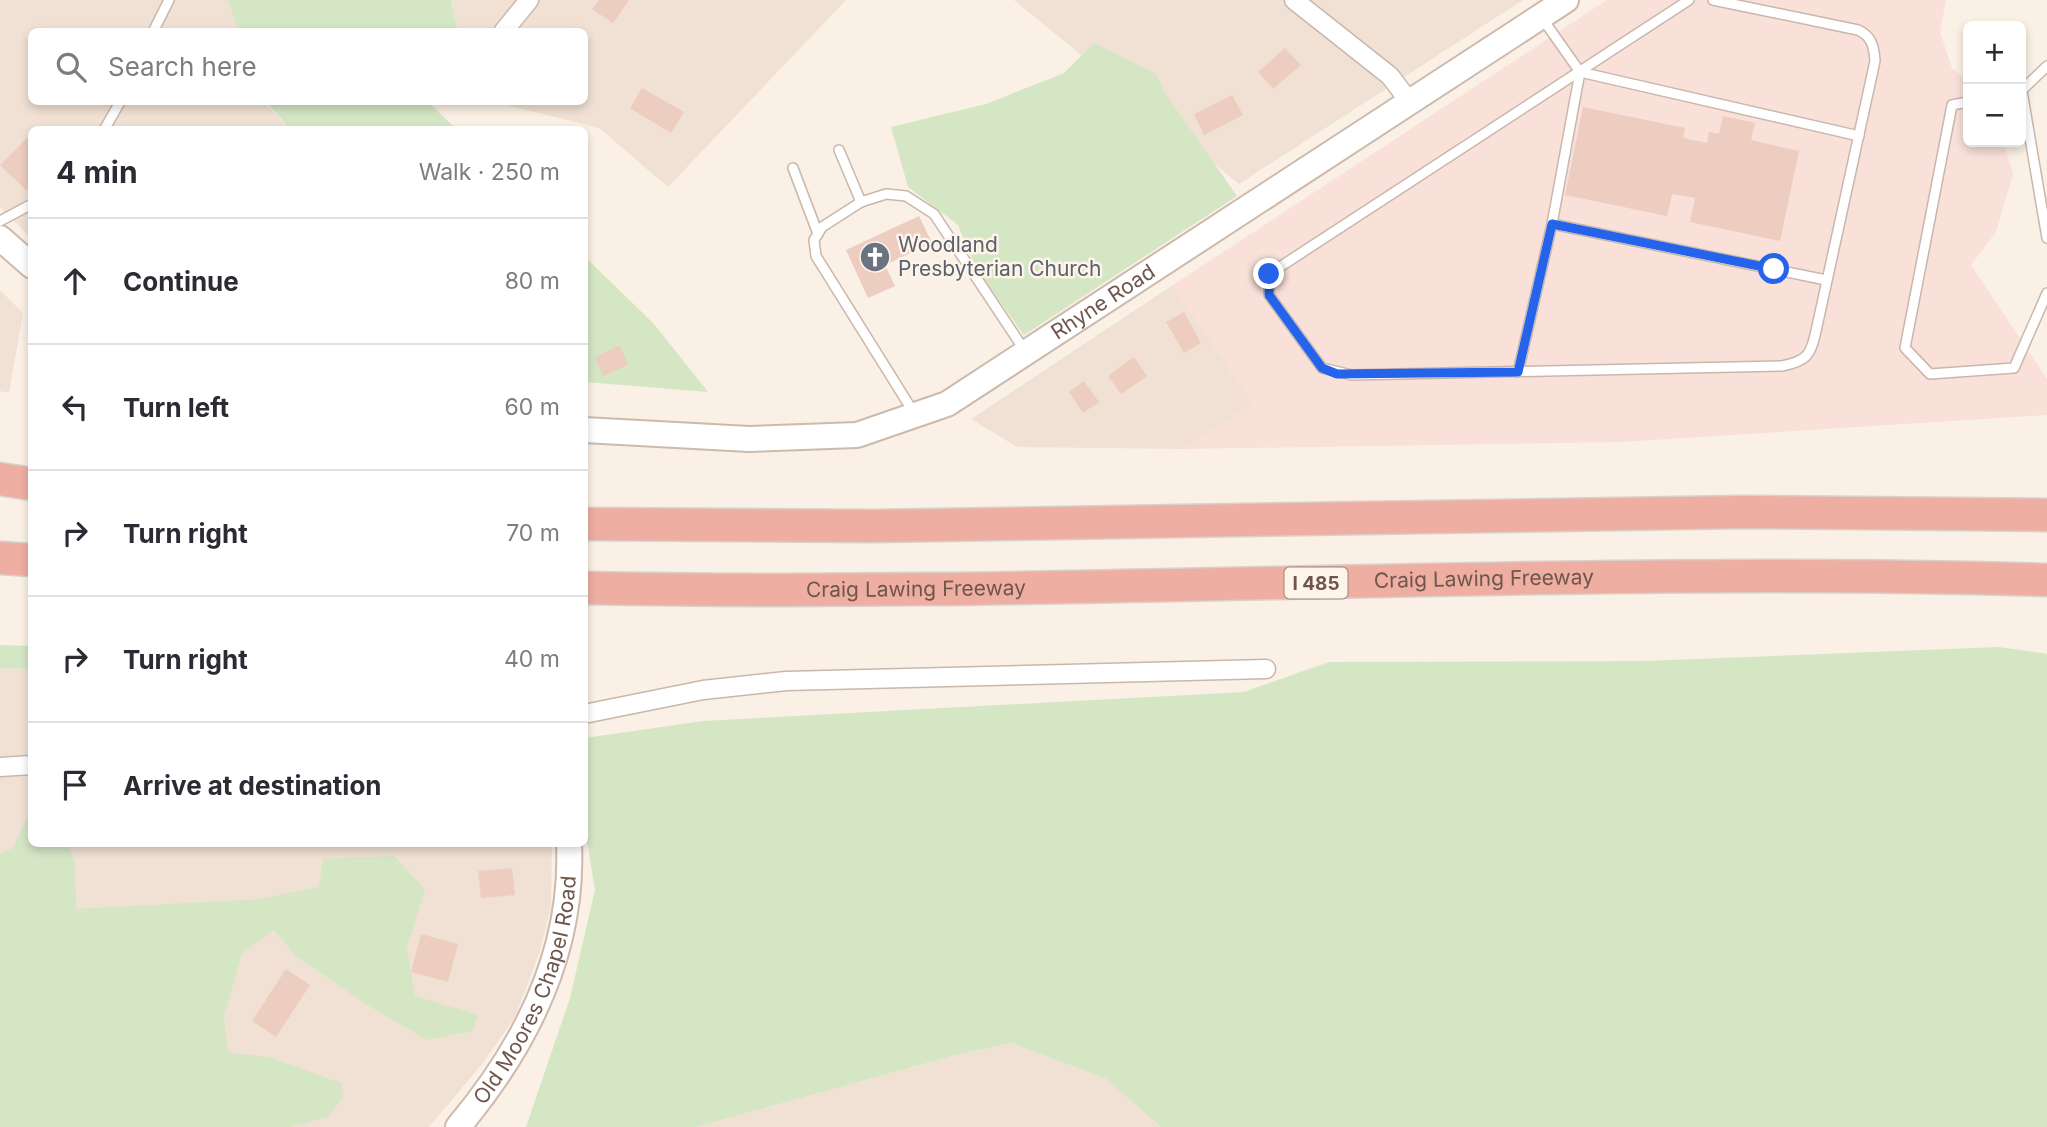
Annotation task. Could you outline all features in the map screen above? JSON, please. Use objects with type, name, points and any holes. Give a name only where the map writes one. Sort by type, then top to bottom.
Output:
[{"type":"highway","points":[[0,479],[28,483]]},
{"type":"highway","points":[[0,494],[28,496]]},
{"type":"highway","points":[[588,524],[873,526],[1892,511],[2047,515]]},
{"type":"highway","points":[[0,558],[28,560]]},
{"type":"highway","points":[[0,575],[28,575]]},
{"type":"highway","name":"Craig Lawing Freeway","points":[[588,588],[884,590],[1788,576],[2047,580]]},
{"type":"street","points":[[506,28],[529,0]]},
{"type":"street","points":[[1294,0],[1390,76],[1409,102]]},
{"type":"street","name":"Rhyne Road","points":[[588,430],[749,439],[857,435],[947,404],[1566,0]]},
{"type":"street","points":[[0,238],[28,262]]},
{"type":"street","points":[[588,713],[703,690],[786,681],[1266,670]]},
{"type":"street","points":[[0,767],[28,765]]},
{"type":"street","name":"Old Moores Chapel Road","points":[[458,1127],[500,1075],[537,1010],[552,971],[561,933],[569,883],[569,847]]},
{"type":"lane","points":[[155,28],[169,0]]},
{"type":"lane","points":[[1689,0],[1269,274],[1266,285],[1269,295],[1322,368],[1337,374],[1518,372],[1782,366],[1804,362],[1811,353],[1859,136],[1875,61],[1874,45],[1865,33],[1713,0]]},
{"type":"lane","points":[[1541,16],[1580,72],[1859,136]]},
{"type":"lane","points":[[2026,86],[2047,66]]},
{"type":"lane","points":[[1518,372],[1552,224],[1580,72]]},
{"type":"lane","points":[[1963,103],[1952,105],[1905,348],[1930,374],[2014,368],[2047,293]]},
{"type":"lane","points":[[106,126],[118,105]]},
{"type":"lane","points":[[2026,119],[2047,238]]},
{"type":"lane","points":[[839,150],[861,202]]},
{"type":"lane","points":[[793,168],[818,234]]},
{"type":"lane","points":[[915,415],[816,256],[814,240],[841,213],[861,202],[886,194],[905,196],[934,214],[1026,353]]},
{"type":"lane","points":[[0,221],[28,206]]},
{"type":"lane","points":[[1552,224],[1826,280]]},
{"type":"shaded area","points":[[0,0],[228,0],[237,28],[28,28],[28,105],[267,105],[287,126],[28,126],[28,235],[0,207]]},
{"type":"shaded area","points":[[451,0],[846,0],[668,187],[599,128],[506,105],[588,105],[588,28],[457,28]]},
{"type":"shaded area","points":[[1014,0],[1523,0],[1239,184]]},
{"type":"shaded area","points":[[1607,0],[1946,0],[1940,32],[1952,68],[1963,77],[1963,147],[2005,147],[2013,174],[1996,232],[1971,265],[2047,379],[2047,415],[1622,442],[1185,449],[1253,404],[1173,285]]},
{"type":"shaded area","points":[[1173,285],[1253,404],[1185,449],[1017,447],[971,419]]},
{"type":"shaded area","points":[[0,290],[23,313],[9,393],[0,391]]},
{"type":"shaded area","points":[[0,668],[28,669],[28,847],[552,847],[551,907],[539,954],[515,1017],[482,1064],[429,1127],[0,1127]]},
{"type":"shaded area","points":[[1012,1043],[1106,1079],[1161,1127],[696,1127],[952,1056]]},
{"type":"green space","points":[[228,0],[451,0],[457,28],[237,28]]},
{"type":"green space","points":[[1094,43],[1156,74],[1165,93],[1237,196],[1024,335],[976,268],[958,225],[908,187],[891,127],[986,104],[1064,73]]},
{"type":"green space","points":[[269,105],[431,105],[453,126],[287,126]]},
{"type":"green space","points":[[588,260],[654,324],[708,392],[588,382]]},
{"type":"green space","points":[[0,645],[28,646],[28,669],[0,668]]},
{"type":"green space","points":[[1999,647],[2047,654],[2047,1127],[1161,1127],[1106,1079],[1012,1043],[952,1056],[696,1127],[526,1127],[570,998],[595,890],[588,847],[588,738],[703,721],[1244,692],[1329,662],[1645,661]]},
{"type":"green space","points":[[28,816],[28,847],[69,847],[75,864],[76,909],[259,899],[319,887],[323,859],[394,856],[425,889],[407,948],[415,996],[478,1015],[473,1031],[427,1040],[364,1003],[295,955],[274,930],[242,953],[224,1017],[228,1052],[272,1058],[341,1083],[344,1096],[328,1117],[291,1127],[0,1127],[0,853],[13,848]]},
{"type":"building","points":[[599,0],[629,0],[613,23],[592,9]]},
{"type":"building","points":[[1285,48],[1301,65],[1273,89],[1258,72]]},
{"type":"building","points":[[642,88],[684,112],[671,133],[630,108]]},
{"type":"building","points":[[1232,95],[1243,115],[1204,135],[1194,114]]},
{"type":"building","points":[[1583,107],[1685,128],[1683,138],[1707,143],[1709,132],[1719,134],[1723,116],[1755,123],[1751,140],[1799,151],[1780,241],[1690,222],[1695,198],[1672,194],[1667,216],[1565,195]]},
{"type":"building","points":[[28,137],[28,188],[26,190],[0,165]]},
{"type":"building","name":"Woodland Presbyterian Church","points":[[919,216],[932,243],[885,265],[895,286],[868,298],[846,250]]},
{"type":"building","points":[[1184,312],[1201,343],[1184,353],[1166,322]]},
{"type":"building","points":[[620,345],[628,365],[603,376],[595,357]]},
{"type":"building","points":[[1134,357],[1147,376],[1121,394],[1108,376]]},
{"type":"building","points":[[1084,381],[1099,402],[1083,413],[1069,392]]},
{"type":"building","points":[[512,868],[515,895],[481,898],[478,871]]},
{"type":"building","points":[[421,934],[458,944],[448,982],[411,972]]},
{"type":"building","points":[[286,969],[310,985],[276,1037],[252,1021]]},
{"type":"place","name":"Woodland Presbyterian Church","points":[[875,257]]},
{"type":"route","points":[[1269,274],[1266,285],[1269,295],[1322,368],[1337,374],[1352,375],[1518,372],[1552,224],[1774,269]]}]
